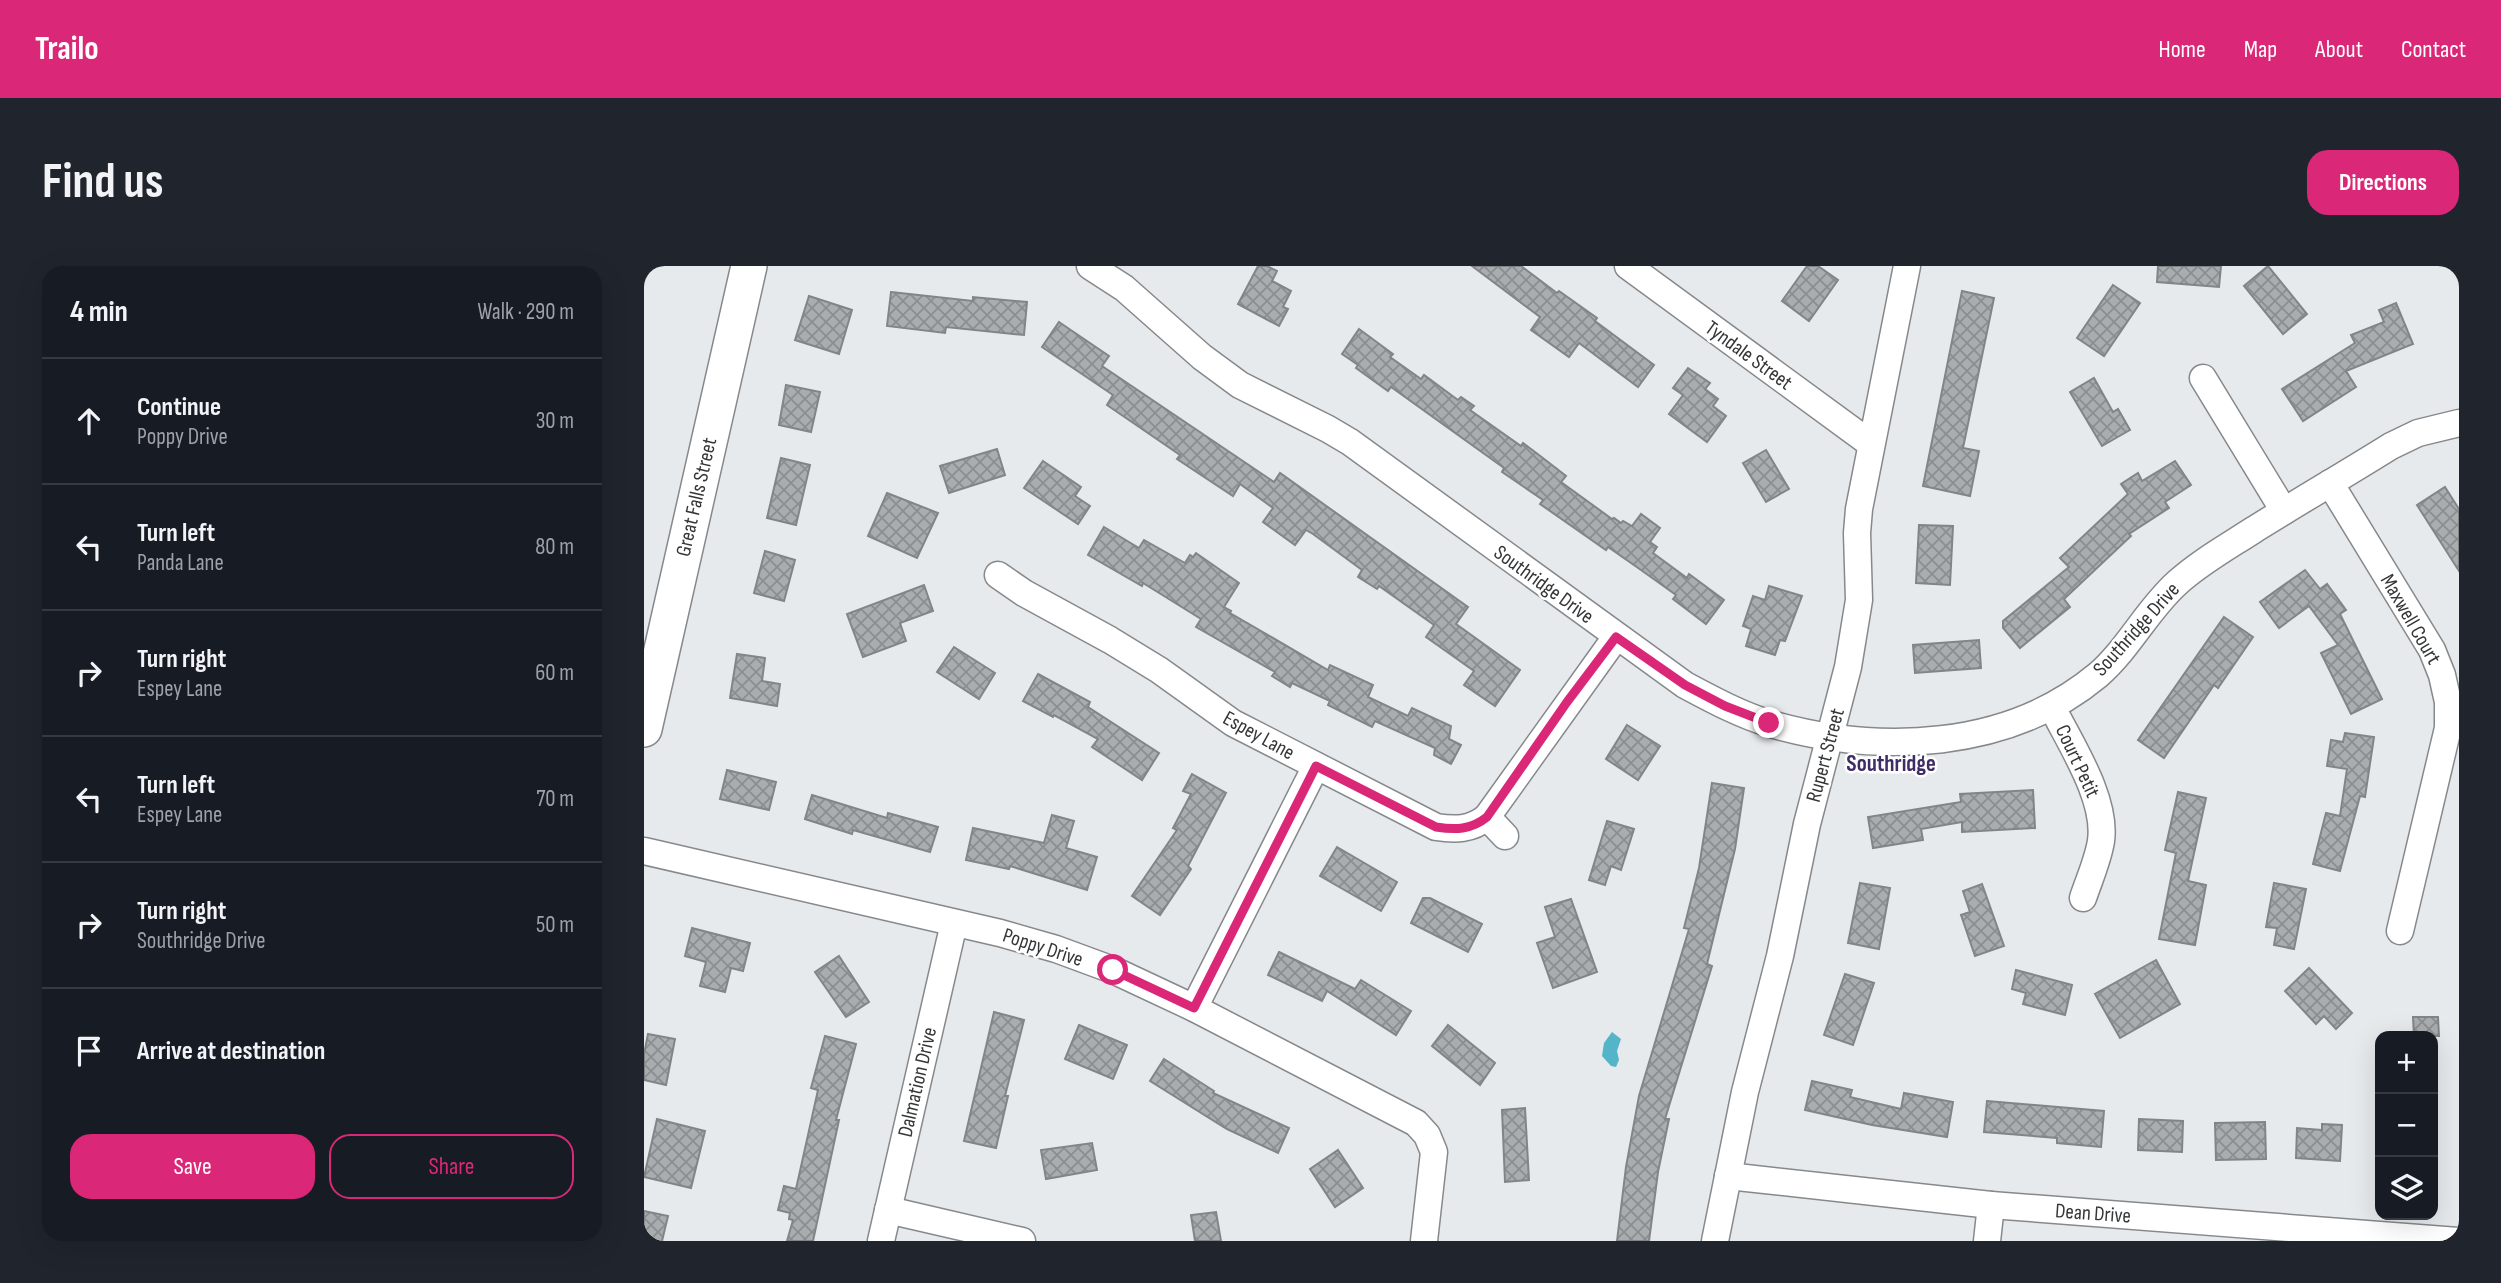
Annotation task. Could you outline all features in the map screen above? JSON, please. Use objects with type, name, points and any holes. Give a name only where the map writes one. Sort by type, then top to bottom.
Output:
[{"type":"main road","name":"Great Falls Street","points":[[644,729],[749,266]]},
{"type":"street","name":"Southridge Drive","points":[[1090,266],[1124,288],[1202,358],[1260,396],[1348,440],[1685,685],[1725,706],[1769,723],[1829,737],[1874,742],[1966,736],[2010,725],[2052,707],[2108,665],[2125,648],[2177,582],[2218,553],[2391,446],[2409,437],[2459,423]]},
{"type":"street","name":"Tyndale Street","points":[[1628,266],[1871,444]]},
{"type":"street","name":"Rupert Street","points":[[1715,1241],[1745,1092],[1780,956],[1807,824],[1848,667],[1857,618],[1857,533],[1871,444],[1907,266]]},
{"type":"street","points":[[2203,378],[2284,511]]},
{"type":"street","name":"Maxwell Court","points":[[2330,483],[2432,650],[2442,675],[2448,702],[2446,744],[2400,932]]},
{"type":"street","name":"Espey Lane","points":[[998,575],[1024,593],[1159,670],[1233,723],[1436,827],[1454,830],[1468,827],[1487,817]]},
{"type":"street","points":[[1505,836],[1487,817],[1616,637]]},
{"type":"street","name":"Court Petit","points":[[2052,707],[2098,799],[2102,820],[2101,842],[2083,898]]},
{"type":"street","points":[[1194,1008],[1316,766]]},
{"type":"street","name":"Poppy Drive","points":[[644,851],[1000,933],[1056,949],[1113,970],[1194,1008],[1416,1123],[1427,1135],[1434,1152],[1424,1241]]},
{"type":"street","name":"Dalmation Drive","points":[[881,1241],[954,923]]},
{"type":"street","name":"Dean Drive","points":[[1728,1176],[1990,1205],[2459,1241]]},
{"type":"street","points":[[1987,1241],[1990,1205]]},
{"type":"street","points":[[888,1210],[1022,1241]]},
{"type":"water","points":[[1612,1032],[1621,1039],[1616,1067],[1611,1066],[1602,1056],[1604,1043]]},
{"type":"building","points":[[1258,266],[1267,266],[1277,271],[1272,281],[1291,291],[1283,307],[1288,309],[1279,326],[1238,304]]},
{"type":"building","points":[[1472,266],[1521,266],[1597,318],[1595,321],[1654,365],[1638,387],[1579,343],[1569,357],[1531,330],[1540,317]]},
{"type":"building","points":[[1807,266],[1818,266],[1838,280],[1809,321],[1782,301]]},
{"type":"building","points":[[2158,266],[2221,266],[2219,287],[2157,282]]},
{"type":"building","points":[[2268,266],[2307,314],[2283,334],[2244,286]]},
{"type":"building","points":[[2113,285],[2140,303],[2104,356],[2077,338]]},
{"type":"building","points":[[1962,291],[1994,298],[1963,448],[1979,451],[1970,496],[1923,486]]},
{"type":"building","points":[[891,292],[973,301],[973,297],[1027,302],[1024,335],[946,327],[945,333],[887,326]]},
{"type":"building","points":[[809,296],[852,310],[839,354],[795,340]]},
{"type":"building","points":[[2396,303],[2413,344],[2346,371],[2356,387],[2303,421],[2282,389],[2355,343],[2351,335],[2384,322],[2379,310]]},
{"type":"building","points":[[1059,322],[1109,356],[1102,366],[1274,482],[1280,473],[1468,607],[1456,624],[1520,670],[1495,706],[1464,685],[1474,671],[1426,637],[1434,625],[1379,586],[1377,589],[1358,577],[1362,570],[1313,534],[1306,530],[1295,545],[1263,522],[1273,508],[1240,484],[1233,496],[1177,459],[1180,455],[1107,405],[1113,395],[1042,347]]},
{"type":"building","points":[[1359,329],[1393,354],[1390,357],[1421,379],[1424,375],[1458,400],[1461,397],[1474,406],[1470,410],[1521,446],[1523,443],[1539,455],[1566,476],[1561,482],[1612,519],[1632,526],[1641,514],[1660,528],[1650,542],[1657,547],[1653,553],[1687,578],[1689,574],[1724,600],[1706,624],[1673,599],[1676,595],[1540,504],[1543,500],[1502,472],[1504,468],[1391,387],[1388,391],[1356,368],[1358,365],[1342,354]]},
{"type":"building","points":[[1688,368],[1710,383],[1705,389],[1718,399],[1713,406],[1726,416],[1707,442],[1669,414],[1683,395],[1673,388]]},
{"type":"building","points":[[2094,378],[2113,412],[2118,409],[2130,430],[2102,446],[2070,392]]},
{"type":"building","points":[[786,385],[820,392],[811,432],[779,425]]},
{"type":"building","points":[[997,449],[1005,475],[949,493],[940,466]]},
{"type":"building","points":[[1766,450],[1789,489],[1766,502],[1743,463]]},
{"type":"building","points":[[781,458],[810,465],[796,525],[767,518]]},
{"type":"building","points":[[1043,461],[1081,487],[1075,496],[1090,506],[1078,524],[1024,488]]},
{"type":"building","points":[[2175,461],[2191,485],[2165,502],[2169,508],[2129,534],[2131,536],[2064,599],[2070,607],[2020,648],[2003,628],[2003,621],[2069,567],[2060,558],[2128,494],[2121,484],[2138,473],[2142,481]]},
{"type":"building","points":[[2445,487],[2459,509],[2459,571],[2417,505]]},
{"type":"building","points":[[887,493],[938,513],[917,558],[868,536]]},
{"type":"building","points":[[1919,525],[1953,526],[1950,585],[1916,583]]},
{"type":"building","points":[[1104,527],[1139,548],[1144,540],[1185,563],[1190,555],[1193,557],[1196,553],[1239,583],[1224,607],[1231,611],[1230,613],[1328,670],[1330,665],[1373,685],[1368,697],[1408,716],[1412,708],[1451,726],[1449,739],[1461,745],[1451,764],[1434,755],[1435,748],[1375,721],[1372,727],[1328,705],[1330,701],[1292,683],[1290,687],[1272,676],[1275,672],[1196,627],[1201,619],[1143,583],[1142,586],[1088,555]]},
{"type":"building","points":[[765,551],[795,560],[784,601],[754,593]]},
{"type":"building","points":[[2305,570],[2320,589],[2327,584],[2346,610],[2340,614],[2382,699],[2351,714],[2321,653],[2338,645],[2309,606],[2279,628],[2260,602]]},
{"type":"building","points":[[924,585],[933,611],[900,623],[906,641],[863,657],[847,614]]},
{"type":"building","points":[[1769,586],[1802,596],[1785,641],[1780,640],[1775,655],[1746,646],[1751,629],[1743,626],[1753,596],[1765,600]]},
{"type":"building","points":[[2224,617],[2253,637],[2218,688],[2214,685],[2164,758],[2138,740]]},
{"type":"building","points":[[1979,640],[1981,668],[1915,673],[1913,645]]},
{"type":"building","points":[[954,647],[995,673],[979,699],[937,672]]},
{"type":"building","points":[[737,654],[765,658],[762,681],[780,684],[777,706],[730,698]]},
{"type":"building","points":[[1038,674],[1090,702],[1088,707],[1159,753],[1142,780],[1092,747],[1098,739],[1023,701]]},
{"type":"building","points":[[1627,725],[1660,746],[1638,780],[1606,759]]},
{"type":"building","points":[[2345,733],[2374,737],[2365,797],[2360,796],[2340,871],[2313,864],[2326,813],[2340,816],[2347,769],[2327,766],[2331,740],[2343,742]]},
{"type":"building","points":[[727,770],[776,782],[769,810],[720,799]]},
{"type":"building","points":[[1192,774],[1226,793],[1188,866],[1191,869],[1160,915],[1132,896],[1177,830],[1173,828],[1191,794],[1183,791]]},
{"type":"building","points":[[1712,783],[1744,788],[1735,849],[1707,964],[1712,966],[1665,1119],[1669,1119],[1658,1172],[1649,1241],[1617,1241],[1626,1167],[1639,1096],[1689,929],[1684,928],[1699,868]]},
{"type":"building","points":[[2033,790],[2035,828],[1962,832],[1962,822],[1921,829],[1923,840],[1873,848],[1868,817],[1961,802],[1960,794]]},
{"type":"building","points":[[2178,792],[2206,798],[2188,881],[2206,885],[2195,945],[2159,939],[2176,853],[2165,850]]},
{"type":"building","points":[[812,795],[887,818],[888,813],[938,827],[930,852],[853,830],[852,834],[805,819]]},
{"type":"building","points":[[1052,815],[1074,821],[1066,848],[1097,857],[1087,890],[1010,866],[1009,869],[966,860],[973,828],[1044,843]]},
{"type":"building","points":[[1607,821],[1634,829],[1621,870],[1611,866],[1605,885],[1589,880]]},
{"type":"building","points":[[1337,847],[1397,882],[1381,911],[1320,876]]},
{"type":"building","points":[[1860,883],[1890,888],[1879,949],[1848,943]]},
{"type":"building","points":[[2274,883],[2306,889],[2294,949],[2274,945],[2277,928],[2266,927]]},
{"type":"building","points":[[1982,884],[2004,946],[1975,956],[1961,915],[1970,912],[1963,891]]},
{"type":"building","points":[[1423,898],[1430,898],[1482,924],[1468,952],[1411,923]]},
{"type":"building","points":[[1571,899],[1597,972],[1553,988],[1537,943],[1555,937],[1545,907]]},
{"type":"building","points":[[692,928],[750,943],[743,971],[731,968],[725,992],[700,986],[706,962],[685,956]]},
{"type":"building","points":[[1279,952],[1355,989],[1361,980],[1411,1011],[1396,1035],[1327,991],[1322,1001],[1268,975]]},
{"type":"building","points":[[839,956],[869,1002],[846,1017],[815,972]]},
{"type":"building","points":[[2156,960],[2180,1004],[2120,1038],[2095,994]]},
{"type":"building","points":[[2309,968],[2352,1013],[2336,1029],[2324,1016],[2316,1024],[2285,991]]},
{"type":"building","points":[[2016,970],[2072,985],[2065,1015],[2023,1004],[2026,993],[2012,989]]},
{"type":"building","points":[[1845,974],[1874,983],[1853,1045],[1824,1035]]},
{"type":"building","points":[[994,1012],[1024,1020],[1005,1096],[1008,1096],[996,1148],[964,1141]]},
{"type":"building","points":[[2413,1017],[2438,1017],[2439,1036],[2438,1031],[2414,1031]]},
{"type":"building","points":[[1079,1025],[1127,1045],[1113,1079],[1065,1059]]},
{"type":"building","points":[[1448,1025],[1495,1063],[1480,1085],[1432,1046]]},
{"type":"building","points":[[648,1034],[675,1039],[666,1085],[644,1080],[644,1054]]},
{"type":"building","points":[[825,1036],[856,1044],[836,1120],[839,1120],[813,1241],[787,1241],[793,1220],[789,1219],[790,1213],[778,1210],[784,1186],[796,1189],[818,1090],[811,1088]]},
{"type":"building","points":[[1164,1059],[1214,1091],[1213,1093],[1289,1128],[1278,1153],[1227,1129],[1150,1081]]},
{"type":"building","points":[[1812,1081],[1852,1090],[1850,1097],[1901,1109],[1904,1093],[1953,1102],[1947,1137],[1872,1125],[1805,1110]]},
{"type":"building","points":[[1987,1101],[2104,1111],[2101,1147],[2057,1143],[2057,1138],[1984,1132]]},
{"type":"building","points":[[1525,1108],[1529,1180],[1505,1182],[1502,1110]]},
{"type":"building","points":[[657,1119],[705,1131],[691,1188],[644,1177]]},
{"type":"building","points":[[2139,1119],[2183,1121],[2182,1152],[2138,1150]]},
{"type":"building","points":[[2265,1122],[2266,1159],[2216,1160],[2215,1123]]},
{"type":"building","points":[[2322,1124],[2342,1125],[2340,1161],[2296,1158],[2297,1128],[2322,1130]]},
{"type":"building","points":[[1092,1143],[1097,1170],[1046,1179],[1041,1150]]},
{"type":"building","points":[[1338,1150],[1363,1188],[1335,1207],[1310,1169]]},
{"type":"building","points":[[644,1211],[668,1216],[662,1241],[644,1241]]},
{"type":"building","points":[[1216,1212],[1221,1241],[1195,1241],[1191,1215]]},
{"type":"district","name":"Southridge","points":[[1891,763]]},
{"type":"route","points":[[1113,970],[1194,1008],[1316,766],[1436,827],[1454,830],[1481,821],[1487,817],[1616,637],[1685,685],[1725,706],[1769,723]]}]
